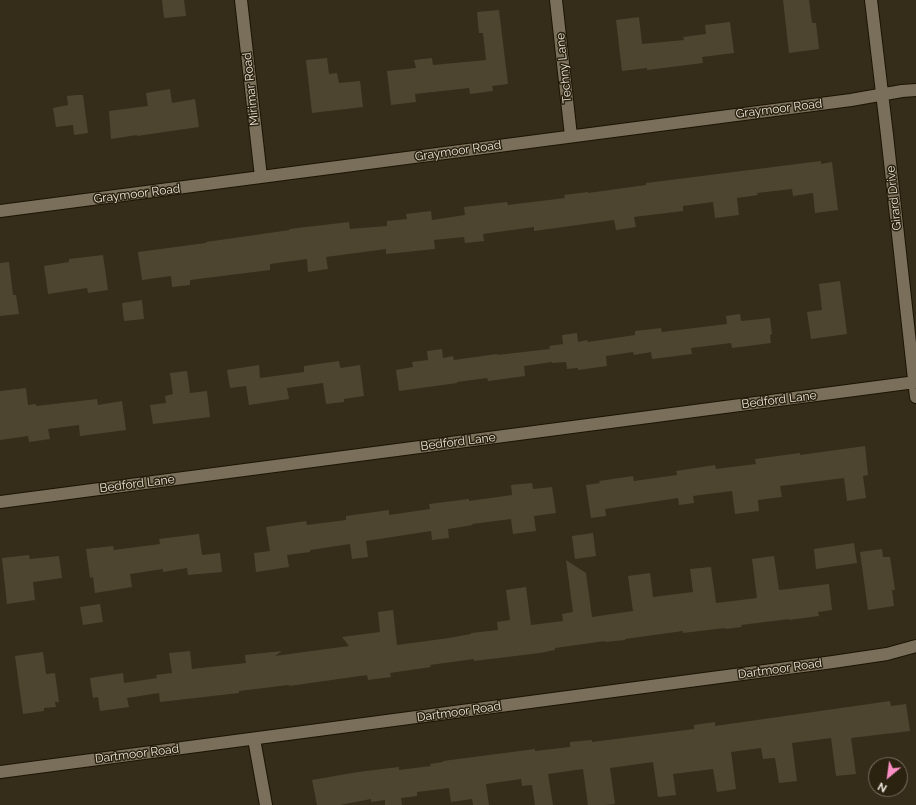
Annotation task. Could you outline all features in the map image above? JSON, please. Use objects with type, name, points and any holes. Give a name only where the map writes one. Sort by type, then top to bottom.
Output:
[{"type":"street","name":"Mirimar Road","points":[[241,0],[261,177]]},
{"type":"street","name":"Techny Lane","points":[[556,0],[571,136]]},
{"type":"street","name":"Girard Drive","points":[[871,0],[916,397]]},
{"type":"street","name":"Graymoor Road","points":[[0,212],[851,100],[916,90]]},
{"type":"street","name":"Bedford Lane","points":[[0,502],[915,382]]},
{"type":"street","name":"Dartmoor Road","points":[[0,772],[833,662],[887,654],[916,646]]},
{"type":"street","points":[[254,739],[266,805]]},
{"type":"building","points":[[162,0],[184,0],[186,16],[164,18]]},
{"type":"building","points":[[783,0],[809,0],[812,23],[816,23],[819,49],[789,53]]},
{"type":"building","points":[[499,10],[508,84],[492,86],[493,91],[470,94],[469,88],[415,94],[416,102],[391,105],[387,71],[416,68],[414,60],[432,58],[433,65],[486,60],[483,33],[479,33],[477,12]]},
{"type":"building","points":[[639,17],[642,44],[684,40],[683,37],[706,34],[705,25],[730,22],[734,53],[702,57],[703,63],[647,70],[647,68],[622,71],[616,20]]},
{"type":"building","points":[[327,58],[329,74],[337,73],[339,83],[360,81],[363,107],[312,113],[306,60]]},
{"type":"building","points":[[170,89],[172,103],[195,99],[199,127],[111,139],[109,111],[148,106],[146,93]]},
{"type":"building","points":[[83,95],[88,133],[74,135],[73,125],[56,127],[53,108],[68,105],[67,96]]},
{"type":"building","points":[[821,161],[821,164],[832,162],[838,210],[815,213],[813,193],[793,196],[792,189],[757,193],[758,195],[737,198],[739,215],[715,218],[713,202],[683,206],[683,211],[634,217],[636,227],[616,230],[614,220],[534,231],[534,227],[483,234],[484,241],[465,243],[464,237],[434,240],[435,249],[386,254],[386,249],[326,257],[328,269],[308,272],[307,259],[270,264],[270,270],[190,280],[190,285],[172,287],[171,276],[142,280],[138,252],[290,230],[289,229],[349,222],[350,229],[387,226],[387,221],[407,219],[406,214],[431,211],[432,220],[465,215],[464,207],[507,202],[508,205],[565,198],[564,195],[646,185],[646,183]]},
{"type":"building","points":[[103,255],[108,290],[88,293],[87,288],[48,294],[44,266],[69,262],[69,259]]},
{"type":"building","points":[[9,262],[13,295],[16,295],[19,314],[0,316],[0,263]]},
{"type":"building","points":[[840,281],[847,334],[811,339],[807,312],[822,310],[819,284]]},
{"type":"building","points":[[142,300],[144,319],[124,321],[122,303]]},
{"type":"building","points":[[740,314],[741,321],[770,318],[772,334],[770,335],[771,343],[732,348],[731,343],[691,348],[692,354],[652,359],[651,352],[634,355],[633,352],[606,356],[607,366],[578,370],[578,368],[567,369],[566,362],[552,362],[524,366],[525,376],[488,381],[487,378],[399,391],[396,370],[413,367],[412,362],[428,360],[427,351],[442,349],[443,358],[453,356],[454,360],[550,349],[549,346],[563,344],[562,335],[577,333],[578,342],[587,340],[588,342],[635,335],[635,331],[661,328],[662,332],[727,324],[726,316]]},
{"type":"building","points":[[339,361],[341,368],[360,365],[364,396],[344,399],[344,402],[326,404],[323,383],[287,388],[289,399],[249,405],[246,386],[230,388],[227,370],[259,365],[260,378],[304,372],[304,366]]},
{"type":"building","points":[[187,371],[190,393],[207,391],[210,417],[153,424],[150,405],[166,403],[165,396],[173,394],[170,373]]},
{"type":"building","points":[[26,388],[28,405],[36,404],[36,406],[97,399],[98,405],[122,401],[126,430],[80,436],[79,425],[48,429],[50,439],[29,442],[28,436],[0,440],[0,391]]},
{"type":"building","points":[[865,446],[868,475],[863,476],[866,498],[847,501],[844,478],[780,486],[782,497],[758,500],[759,511],[735,514],[732,491],[693,496],[694,503],[679,505],[678,498],[605,509],[606,516],[591,518],[586,485],[600,483],[599,481],[633,476],[634,481],[677,475],[676,471],[715,465],[716,469],[756,464],[755,459],[800,453],[800,455]]},
{"type":"building","points":[[532,483],[533,489],[552,487],[556,513],[534,516],[536,531],[513,534],[511,519],[472,524],[473,525],[448,529],[449,538],[432,540],[431,531],[366,541],[368,557],[352,559],[350,544],[287,555],[289,567],[256,572],[254,553],[270,551],[266,527],[306,521],[307,525],[346,520],[346,516],[389,510],[389,515],[430,509],[429,504],[469,499],[469,501],[512,495],[511,485]]},
{"type":"building","points":[[593,533],[596,556],[575,559],[572,536]]},
{"type":"building","points":[[199,534],[202,555],[220,553],[222,572],[188,575],[187,568],[163,572],[163,569],[130,574],[132,587],[95,593],[93,577],[90,578],[86,549],[113,546],[114,550],[160,544],[159,539]]},
{"type":"building","points":[[854,543],[857,563],[816,569],[814,549]]},
{"type":"building","points":[[882,549],[883,557],[890,557],[895,590],[892,590],[894,606],[868,610],[860,552]]},
{"type":"building","points":[[29,555],[30,559],[59,556],[62,578],[33,582],[35,600],[7,604],[2,558]]},
{"type":"building","points":[[774,556],[779,590],[829,584],[832,610],[818,612],[819,616],[741,625],[742,627],[683,633],[683,631],[625,640],[605,641],[555,648],[555,650],[540,653],[430,665],[431,667],[390,673],[391,677],[368,680],[367,675],[289,686],[239,691],[239,693],[160,702],[159,693],[127,698],[129,707],[100,711],[98,697],[93,698],[90,678],[123,673],[124,683],[157,678],[156,675],[172,673],[169,653],[190,651],[192,669],[246,663],[245,655],[282,651],[275,656],[349,646],[342,637],[380,632],[378,612],[393,610],[397,645],[498,630],[497,622],[510,620],[506,590],[526,587],[531,625],[563,621],[562,614],[573,612],[566,560],[586,573],[592,617],[633,611],[628,576],[650,573],[653,597],[693,592],[690,569],[711,567],[716,603],[757,598],[752,559]]},
{"type":"building","points":[[100,604],[103,622],[83,625],[80,607]]},
{"type":"building","points":[[43,652],[46,674],[55,673],[59,702],[55,702],[56,707],[44,708],[44,711],[23,714],[15,656]]},
{"type":"building","points":[[890,701],[891,706],[906,704],[910,731],[851,738],[856,774],[836,776],[831,738],[792,743],[797,781],[779,783],[775,758],[763,759],[761,748],[731,752],[736,789],[717,792],[713,769],[673,774],[676,795],[658,797],[653,762],[610,768],[615,804],[605,805],[588,805],[583,769],[548,774],[553,805],[535,805],[532,785],[522,786],[521,779],[486,784],[489,805],[473,805],[472,799],[451,802],[449,788],[417,792],[417,796],[401,798],[402,805],[385,805],[385,800],[371,802],[371,799],[340,805],[317,805],[312,780],[399,767],[399,770],[431,766],[430,764],[443,761],[535,749],[535,751],[570,747],[570,742],[592,740],[592,742],[694,729],[694,725],[715,722],[715,726]]}]
